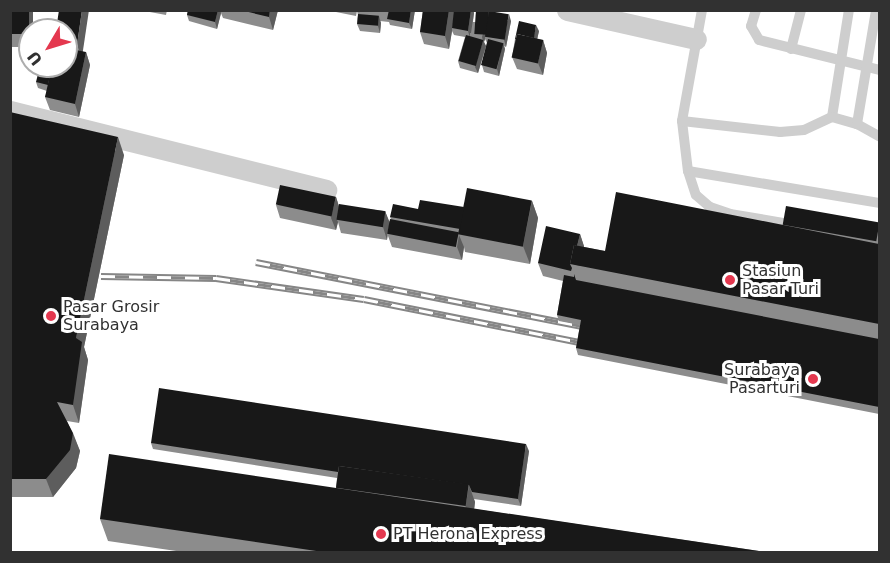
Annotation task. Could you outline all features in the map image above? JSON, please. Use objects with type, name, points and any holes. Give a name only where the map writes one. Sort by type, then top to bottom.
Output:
[{"type":"street","points":[[567,10],[696,39]]},
{"type":"street","points":[[10,111],[326,190]]},
{"type":"lane","points":[[702,10],[682,121],[688,171],[696,195],[710,207],[811,228]]},
{"type":"lane","points":[[756,10],[752,34],[791,49],[842,59],[879,70]]},
{"type":"lane","points":[[791,49],[801,10]]},
{"type":"lane","points":[[832,117],[849,10]]},
{"type":"lane","points":[[857,124],[876,10]]},
{"type":"lane","points":[[682,121],[780,132],[804,130],[832,117],[857,124],[879,137]]},
{"type":"lane","points":[[688,171],[879,203]]},
{"type":"building","points":[[10,10],[29,10],[29,18],[18,18],[18,34],[10,34]]},
{"type":"building","points":[[59,10],[82,10],[78,38],[78,18],[58,18]]},
{"type":"building","points":[[188,10],[218,10],[215,22],[187,15]]},
{"type":"building","points":[[240,10],[270,10],[269,17]]},
{"type":"building","points":[[389,10],[411,10],[409,23],[387,19]]},
{"type":"building","points":[[423,10],[449,10],[445,36],[420,32]]},
{"type":"building","points":[[454,10],[471,10],[468,31],[452,28]]},
{"type":"building","points":[[476,10],[489,11],[487,35],[474,34]]},
{"type":"building","points":[[489,11],[509,14],[505,40],[485,37]]},
{"type":"building","points":[[358,14],[379,16],[378,26],[357,24]]},
{"type":"building","points":[[519,21],[536,25],[534,38],[517,34],[515,39]]},
{"type":"building","points":[[517,34],[543,40],[538,63],[512,57]]},
{"type":"building","points":[[466,35],[483,40],[476,66],[459,61]]},
{"type":"building","points":[[488,39],[503,43],[496,69],[481,65]]},
{"type":"building","points":[[78,50],[86,52],[75,104],[45,97],[49,78],[78,78]]},
{"type":"building","points":[[37,78],[49,78],[48,85],[36,82]]},
{"type":"building","name":"Pasar Grosir Surabaya","points":[[10,112],[118,137],[76,338],[82,342],[73,405],[57,402],[73,433],[70,450],[46,479],[10,479]]},
{"type":"building","points":[[280,185],[336,197],[332,216],[276,205]]},
{"type":"building","points":[[467,188],[532,201],[523,247],[458,234]]},
{"type":"building","name":"Stasiun Pasar Turi","points":[[616,192],[879,244],[879,324],[570,264],[574,245],[605,251]]},
{"type":"building","points":[[420,200],[464,207],[460,229],[390,217],[393,204],[418,209]]},
{"type":"building","points":[[339,204],[385,211],[383,227],[336,220]]},
{"type":"building","points":[[786,206],[880,222],[876,241],[783,225]]},
{"type":"building","points":[[390,219],[459,232],[456,247],[387,234]]},
{"type":"building","points":[[546,226],[580,234],[577,246],[574,245],[571,271],[538,263]]},
{"type":"building","points":[[574,274],[576,280],[879,339],[879,407],[576,348],[581,320],[557,315],[564,275],[574,277]]},
{"type":"building","points":[[159,388],[526,444],[518,499],[472,492],[469,485],[339,466],[338,472],[151,443]]},
{"type":"building","points":[[109,454],[765,552],[323,552],[100,519]]},
{"type":"building","points":[[339,466],[469,484],[466,506],[336,488]]},
{"type":"railway","points":[[256,262],[597,329]]},
{"type":"railway","points":[[101,276],[216,278],[364,299],[594,345]]},
{"type":"place","name":"Stasiun Pasar Turi","points":[[730,280]]},
{"type":"place","name":"Pasar Grosir Surabaya","points":[[51,316]]},
{"type":"place","name":"Surabaya Pasarturi","points":[[813,379]]},
{"type":"place","name":"PT Herona Express","points":[[381,534]]}]
